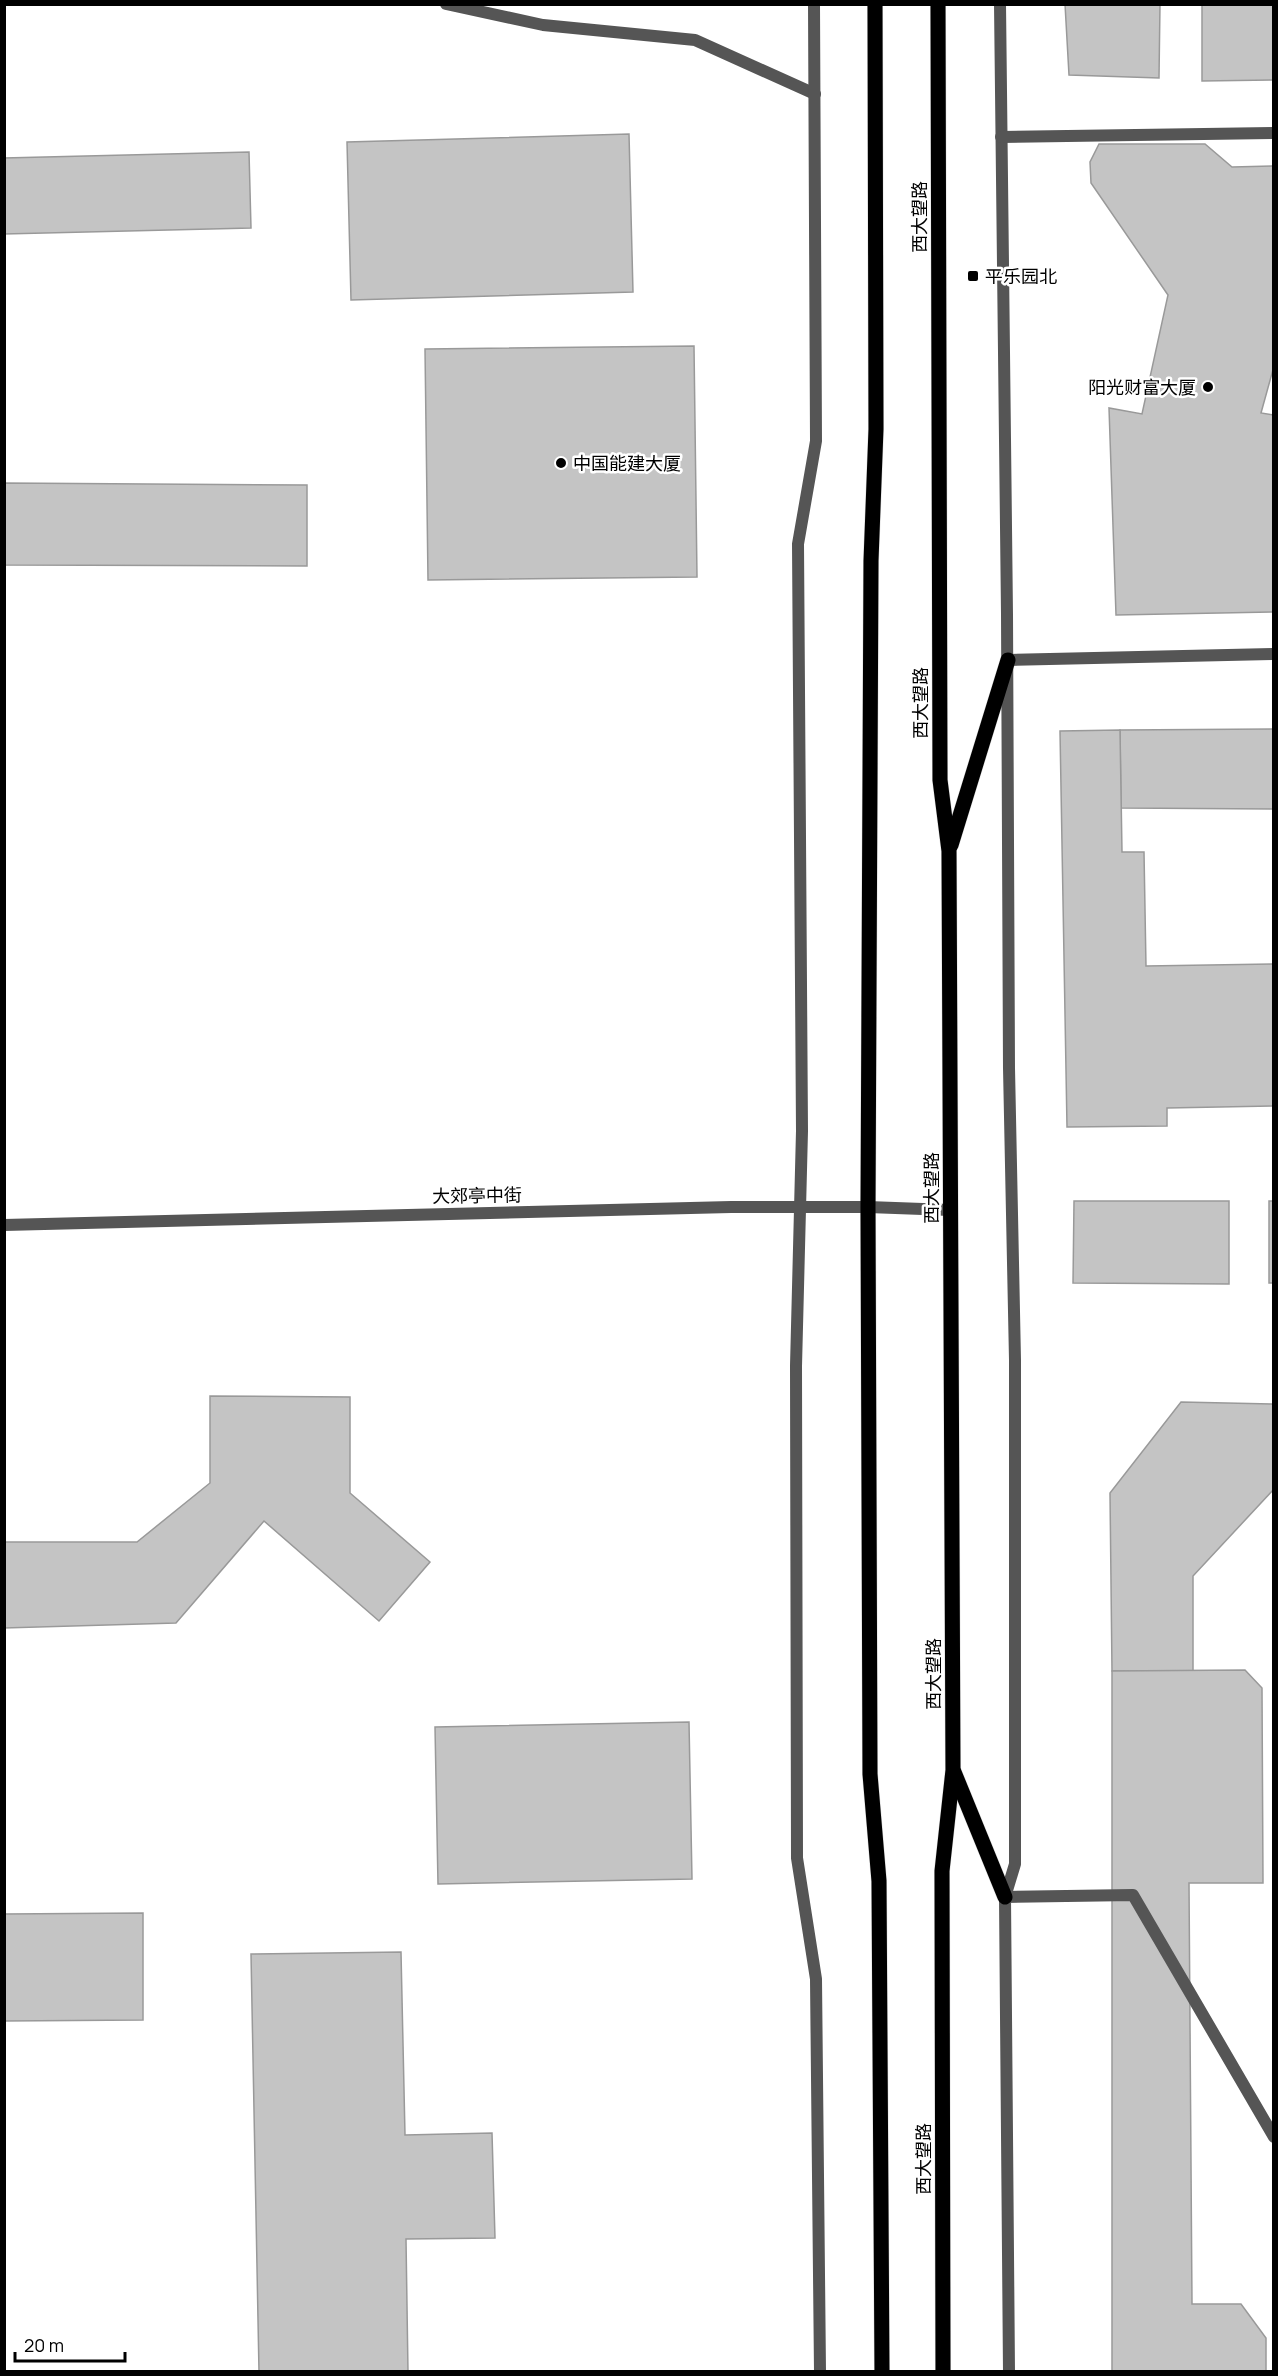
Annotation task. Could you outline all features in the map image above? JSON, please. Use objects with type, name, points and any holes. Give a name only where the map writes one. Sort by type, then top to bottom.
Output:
[{"type":"main road","points":[[875,4],[876,429],[871,561],[868,1207],[870,1774],[879,1881],[882,2372]]},
{"type":"main road","name":"西大望路","points":[[938,4],[940,780],[949,851],[953,1770],[942,1871],[943,2372]]},
{"type":"main road","points":[[949,851],[1008,660]]},
{"type":"main road","points":[[953,1770],[1005,1897]]},
{"type":"street","points":[[446,4],[543,25],[695,40],[815,94]]},
{"type":"street","points":[[814,4],[816,441],[798,544],[802,1119],[796,1366],[797,1858],[816,1979],[820,2372]]},
{"type":"street","points":[[1000,4],[1008,660],[1009,1068],[1015,1360],[1015,1864],[1005,1897],[1010,2372]]},
{"type":"street","points":[[1001,137],[1274,133]]},
{"type":"street","points":[[1008,660],[1274,654]]},
{"type":"street","name":"大郊亭中街","points":[[4,1225],[800,1207],[950,1210]]},
{"type":"street","points":[[1005,1897],[1133,1895],[1274,2137]]},
{"type":"building","points":[[1065,4],[1160,4],[1159,78],[1069,75]]},
{"type":"building","points":[[1202,4],[1274,4],[1274,80],[1202,81]]},
{"type":"building","points":[[629,134],[633,292],[351,300],[347,142]]},
{"type":"building","name":"阳光财富大厦","points":[[1099,144],[1205,144],[1232,167],[1274,166],[1274,366],[1261,413],[1274,415],[1274,612],[1116,615],[1109,408],[1142,414],[1168,295],[1091,183],[1090,162]]},
{"type":"building","points":[[249,152],[251,228],[4,234],[4,158]]},
{"type":"building","name":"中国能建大厦","points":[[694,346],[697,577],[428,580],[425,349]]},
{"type":"building","points":[[4,483],[307,485],[307,566],[4,565]]},
{"type":"building","points":[[1274,729],[1274,809],[1121,808],[1120,730]]},
{"type":"building","points":[[1120,730],[1122,852],[1144,852],[1146,966],[1274,964],[1274,1106],[1167,1108],[1167,1126],[1067,1127],[1060,731]]},
{"type":"building","points":[[1074,1201],[1229,1201],[1229,1284],[1073,1283]]},
{"type":"building","points":[[1269,1201],[1274,1201],[1274,1283],[1269,1283]]},
{"type":"building","points":[[210,1396],[350,1397],[350,1493],[430,1562],[379,1621],[264,1521],[176,1623],[4,1628],[4,1542],[137,1542],[210,1483]]},
{"type":"building","points":[[1181,1402],[1274,1404],[1274,1489],[1193,1576],[1193,1671],[1112,1671],[1110,1493]]},
{"type":"building","points":[[1245,1670],[1262,1688],[1263,1883],[1189,1883],[1192,2304],[1241,2304],[1266,2338],[1266,2372],[1112,2372],[1112,1671]]},
{"type":"building","points":[[689,1722],[692,1879],[438,1884],[435,1727]]},
{"type":"building","points":[[143,1913],[143,2020],[4,2021],[4,1914]]},
{"type":"building","points":[[401,1952],[405,2135],[492,2133],[495,2238],[406,2239],[408,2372],[259,2372],[251,1954]]},
{"type":"place","name":"平乐园北","points":[[973,276]]},
{"type":"place","name":"阳光财富大厦","points":[[1208,387]]},
{"type":"place","name":"中国能建大厦","points":[[561,463]]}]
